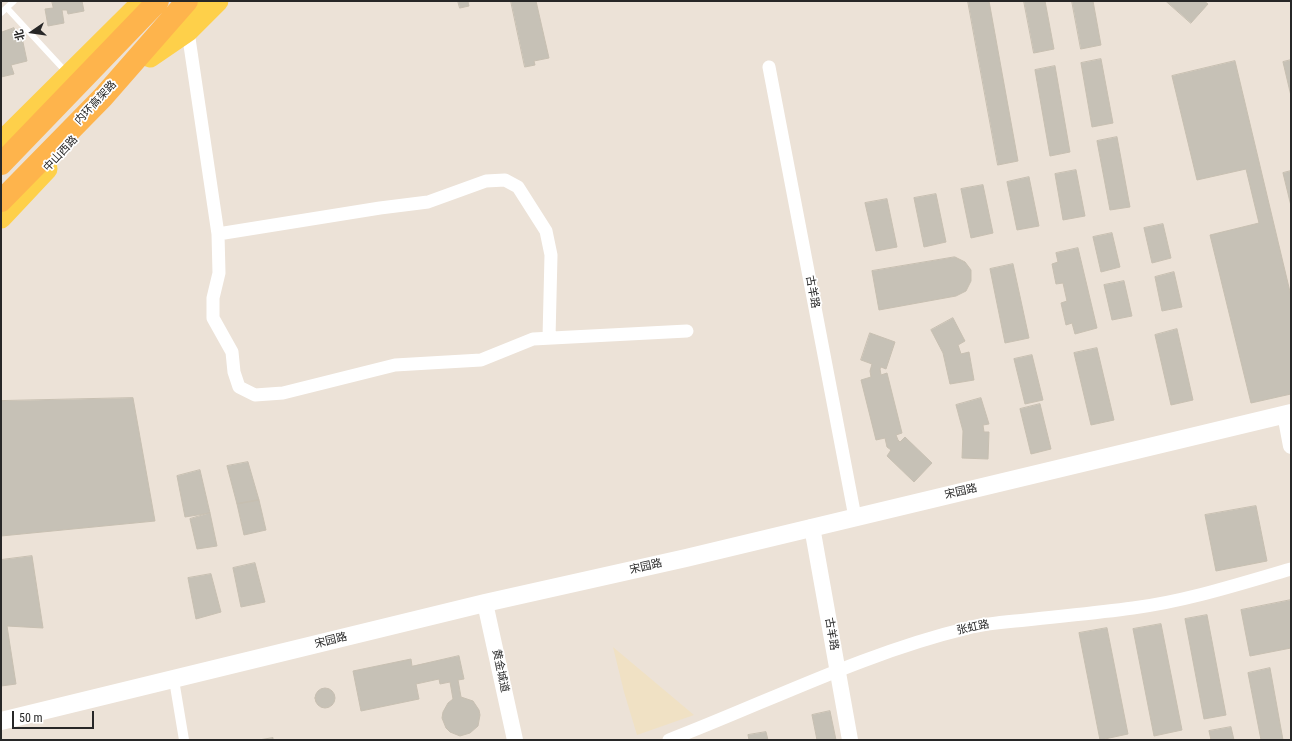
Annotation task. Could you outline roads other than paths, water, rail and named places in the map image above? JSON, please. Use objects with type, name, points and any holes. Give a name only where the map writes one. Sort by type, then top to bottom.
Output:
[{"type":"highway","points":[[1,164],[112,32],[142,1]]},
{"type":"highway","points":[[69,84],[158,1]]},
{"type":"highway","name":"内环高架路","points":[[1,201],[103,97],[187,17]]},
{"type":"main road","name":"中山西路","points":[[1,218],[202,1]]},
{"type":"main road","points":[[187,17],[218,1]]},
{"type":"main road","points":[[1,142],[69,84]]},
{"type":"main road","name":"宋园路","points":[[1,721],[485,603],[686,558],[1288,414]]},
{"type":"street","points":[[187,17],[218,234],[219,273],[213,298],[213,318],[232,352],[234,372],[238,387],[255,395],[282,393],[395,366],[481,360],[533,339],[687,331]]},
{"type":"street","name":"古羊路","points":[[769,66],[855,517]]},
{"type":"street","points":[[218,234],[380,208],[428,202],[486,181],[505,180],[518,187],[546,231],[551,255],[549,338]]},
{"type":"street","points":[[1288,414],[1291,446]]},
{"type":"street","name":"古羊路","points":[[812,527],[850,740]]},
{"type":"street","name":"张虹路","points":[[669,740],[838,670],[919,641],[969,627],[1133,608],[1171,602],[1291,570]]},
{"type":"street","name":"黄金城道","points":[[485,603],[515,740]]},
{"type":"street","points":[[174,680],[184,740]]},
{"type":"lane","points":[[1,13],[14,1]]},
{"type":"lane","points":[[7,8],[69,84]]}]
